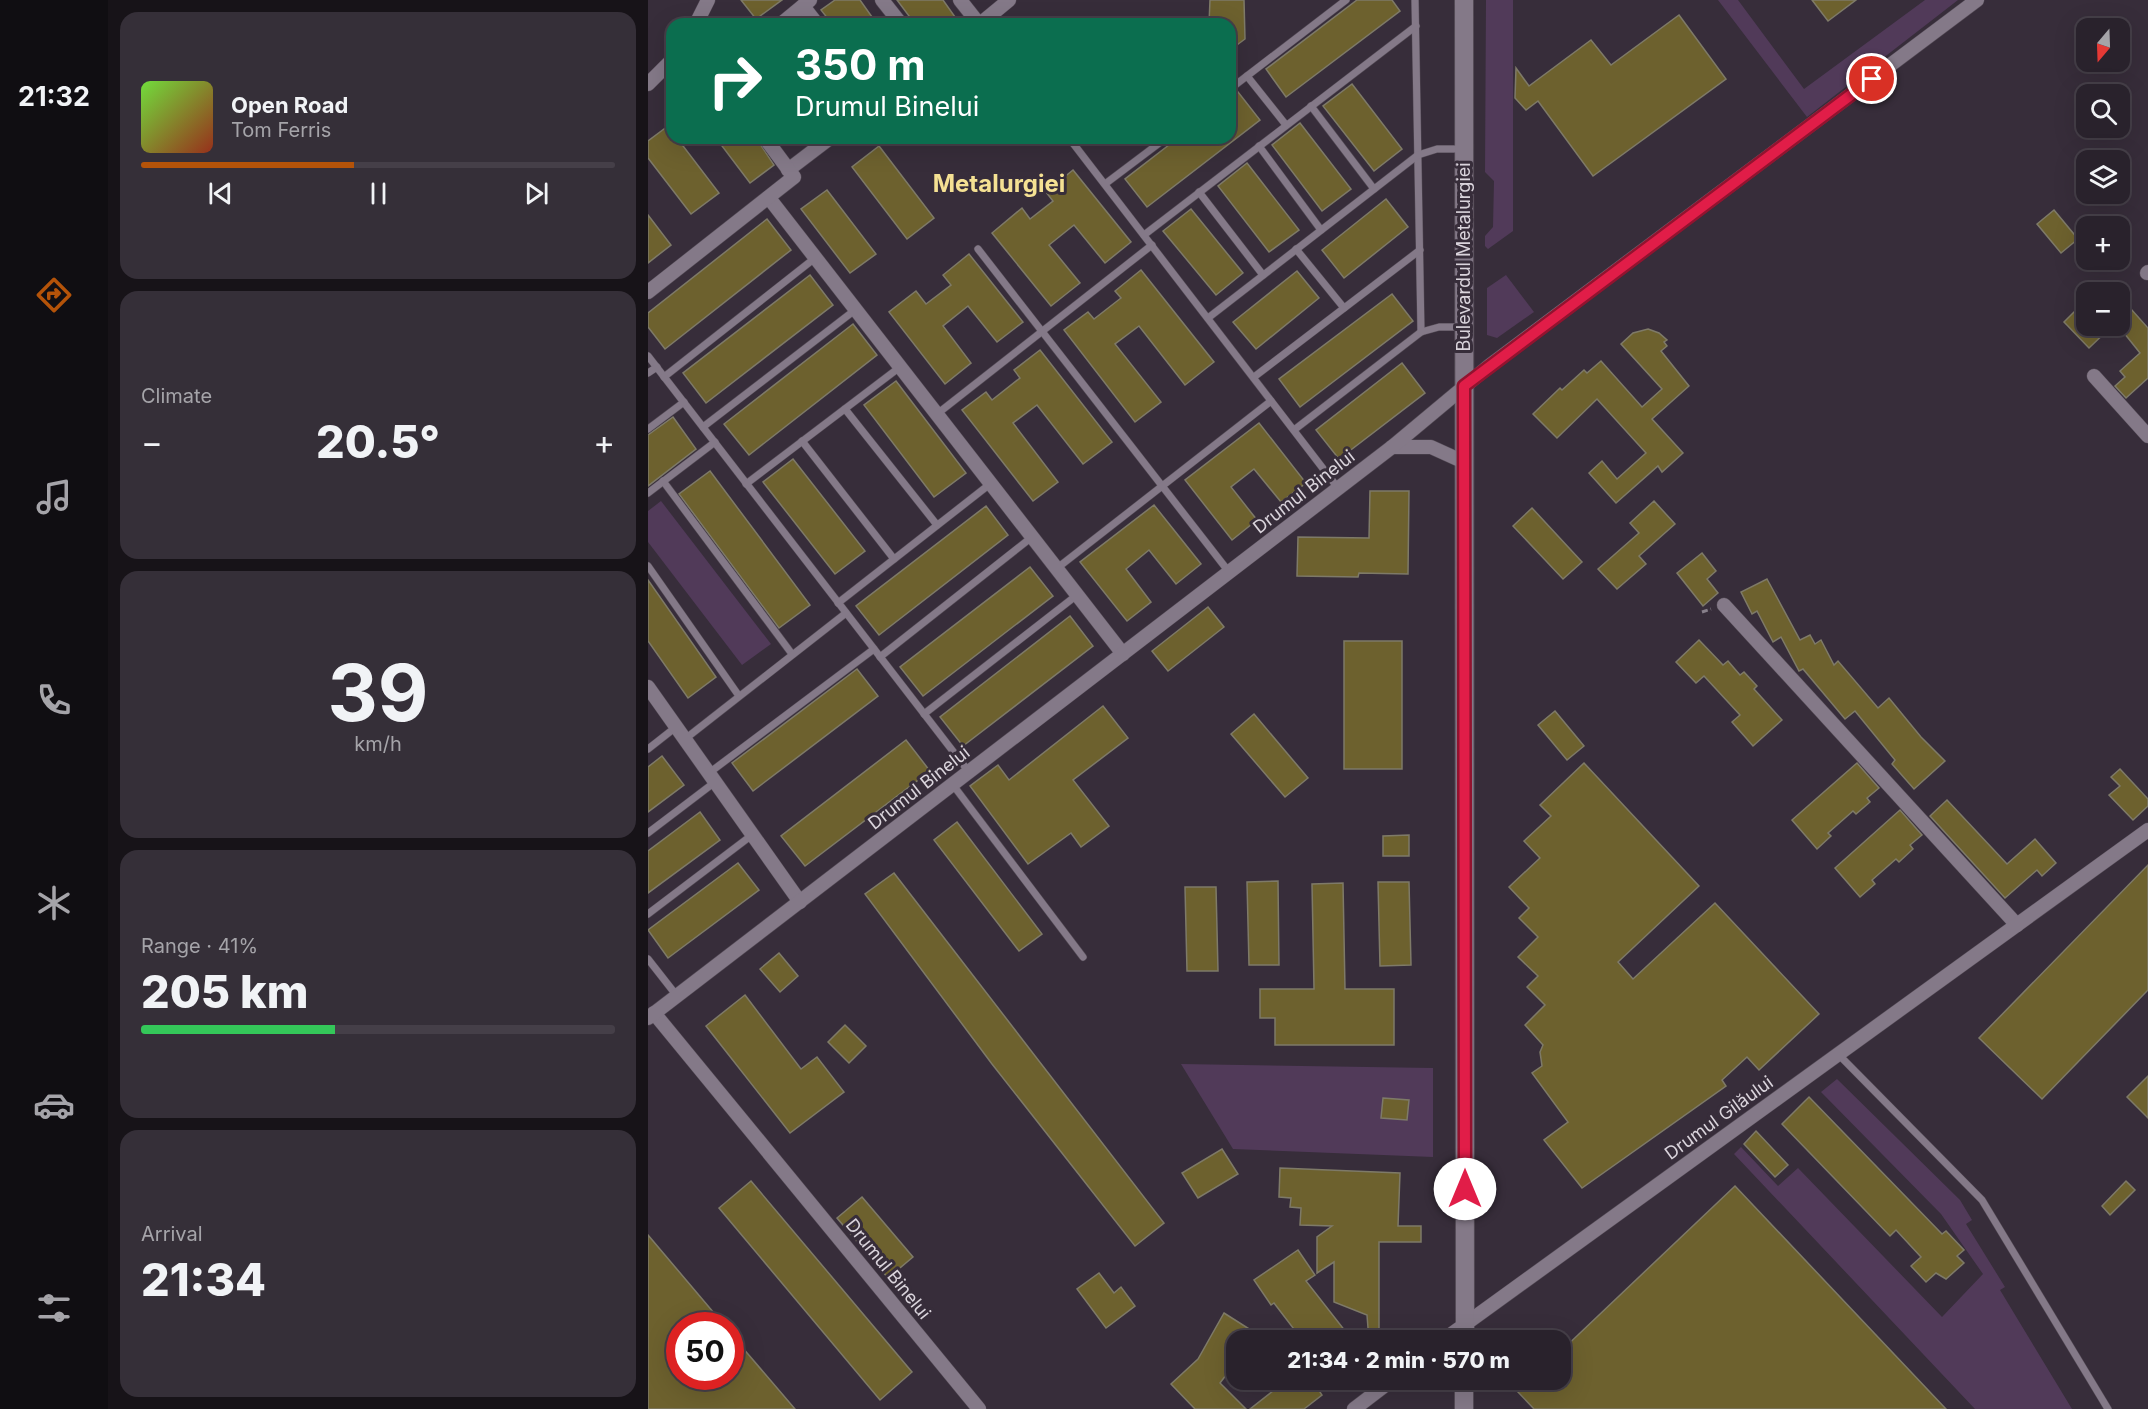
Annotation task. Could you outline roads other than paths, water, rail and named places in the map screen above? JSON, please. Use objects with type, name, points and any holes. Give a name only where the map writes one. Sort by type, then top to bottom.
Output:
[{"type":"main road","name":"Bulevardul Metalurgiei","points":[[1464,0],[1465,1330]]},
{"type":"main road","points":[[1464,1390],[1464,1409]]},
{"type":"street","points":[[882,0],[896,18]]},
{"type":"street","points":[[960,0],[974,18]]},
{"type":"street","points":[[986,18],[1009,0]]},
{"type":"street","name":"Drumul Binelui","points":[[979,1409],[651,1016],[1392,447],[1464,386],[1977,0]]},
{"type":"street","points":[[699,18],[707,1]]},
{"type":"street","points":[[788,18],[807,3],[814,18]]},
{"type":"street","points":[[648,84],[666,66]]},
{"type":"street","points":[[648,292],[794,177],[770,144]]},
{"type":"street","points":[[789,170],[822,144]]},
{"type":"street","points":[[769,198],[1123,654]]},
{"type":"street","points":[[2094,376],[2148,436]]},
{"type":"street","points":[[1392,447],[1431,447],[1464,462]]},
{"type":"street","points":[[1724,605],[2017,925]]},
{"type":"street","points":[[648,687],[800,902]]},
{"type":"street","name":"Drumul Gilăului","points":[[1468,1330],[1838,1054],[2148,830]]},
{"type":"street","points":[[1354,1409],[1379,1390]]},
{"type":"lane","points":[[1236,84],[1346,0]]},
{"type":"lane","points":[[1415,0],[1421,332]]},
{"type":"lane","points":[[1144,235],[1416,26]]},
{"type":"lane","points":[[1247,76],[1286,125]]},
{"type":"lane","points":[[1311,106],[1374,189]]},
{"type":"lane","points":[[1074,144],[1339,488]]},
{"type":"lane","points":[[1105,184],[1158,144]]},
{"type":"lane","points":[[1259,146],[1321,230]]},
{"type":"lane","points":[[1208,318],[1418,155],[1437,149],[1464,149]]},
{"type":"lane","points":[[1199,192],[1263,275]]},
{"type":"lane","points":[[937,414],[1152,245]]},
{"type":"lane","points":[[978,249],[1229,572]]},
{"type":"lane","points":[[1296,249],[1344,308]]},
{"type":"lane","points":[[1254,377],[1420,250]]},
{"type":"lane","points":[[664,377],[815,258]]},
{"type":"lane","points":[[702,427],[855,310]]},
{"type":"lane","points":[[1294,430],[1421,332],[1439,327],[1464,327]]},
{"type":"lane","points":[[648,356],[969,772]]},
{"type":"lane","points":[[648,373],[657,367]]},
{"type":"lane","points":[[746,484],[900,367]]},
{"type":"lane","points":[[1056,568],[1271,400]]},
{"type":"lane","points":[[648,429],[684,402]]},
{"type":"lane","points":[[845,409],[937,525]]},
{"type":"lane","points":[[802,441],[894,559]]},
{"type":"lane","points":[[648,493],[715,442]]},
{"type":"lane","points":[[663,481],[792,654]]},
{"type":"lane","points":[[838,603],[990,484]]},
{"type":"lane","points":[[880,657],[1032,537]]},
{"type":"lane","points":[[648,566],[739,696]]},
{"type":"lane","points":[[924,714],[1077,595]]},
{"type":"lane","points":[[685,739],[846,613]]},
{"type":"lane","points":[[648,833],[712,777],[874,649]]},
{"type":"lane","points":[[648,749],[676,727]]},
{"type":"lane","points":[[953,785],[1083,957]]},
{"type":"lane","points":[[648,914],[752,835]]},
{"type":"lane","points":[[648,958],[677,996]]},
{"type":"lane","points":[[1838,1054],[1982,1200],[2108,1409]]},
{"type":"district","name":"Metalurgiei","points":[[999,184]]}]
